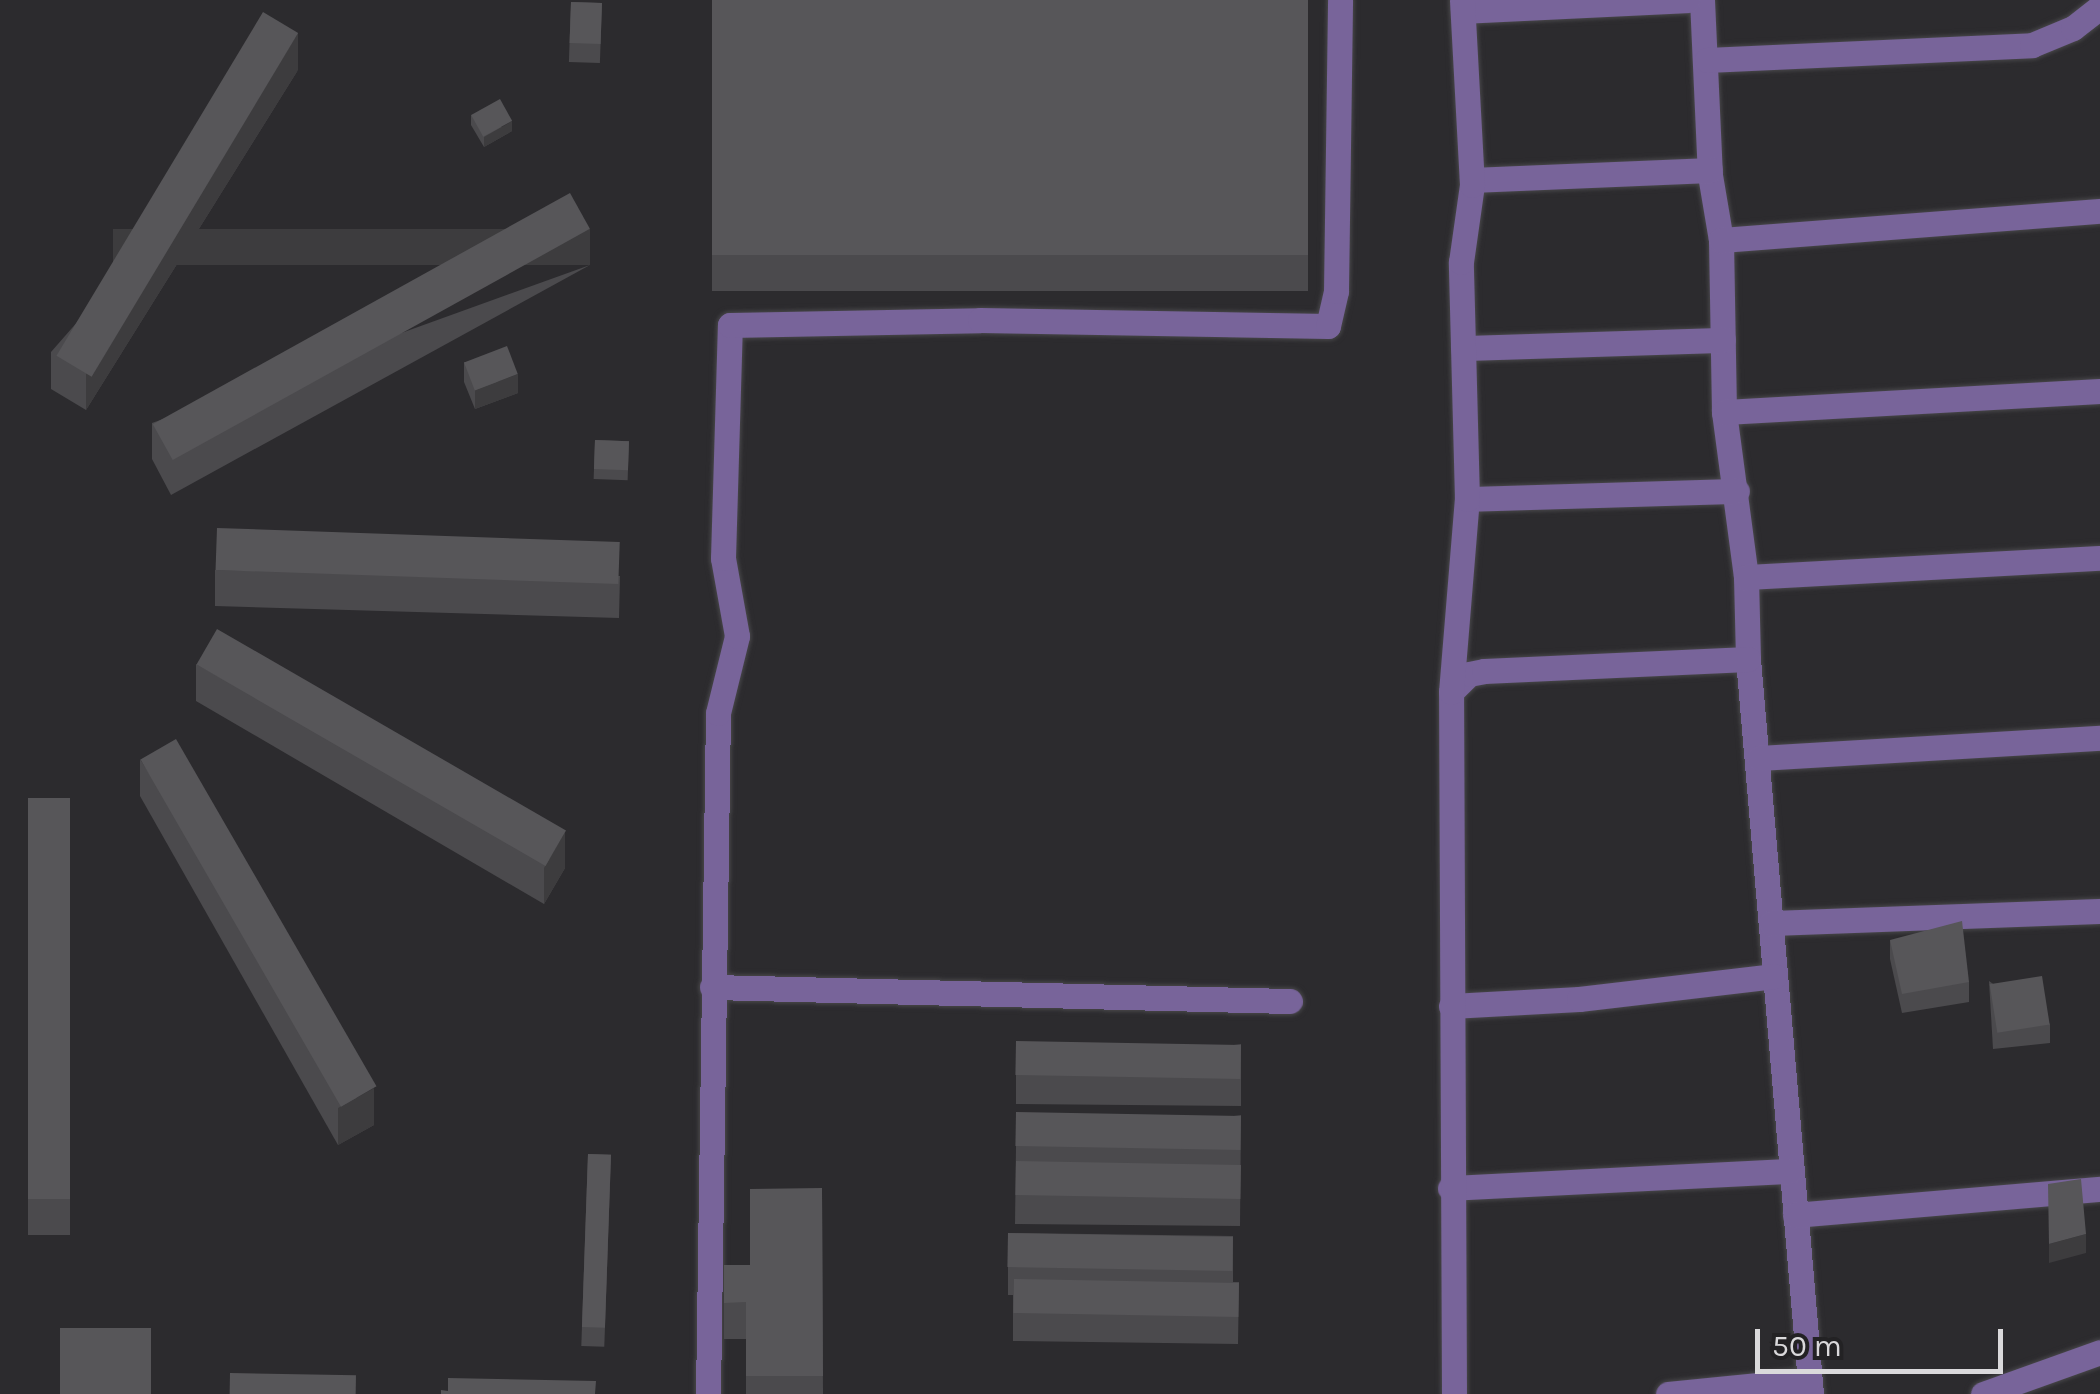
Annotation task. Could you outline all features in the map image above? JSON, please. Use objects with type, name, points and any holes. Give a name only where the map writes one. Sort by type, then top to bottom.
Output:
[{"type":"street","points":[[708,1394],[718,713],[737,636],[723,558],[730,325],[980,320],[1328,326],[1336,291],[1340,0]]},
{"type":"street","points":[[1454,1394],[1450,1188],[1451,692],[1467,499],[1461,262],[1472,180],[1463,6],[1688,0]]},
{"type":"street","points":[[1668,1394],[1810,1387],[1748,660],[1746,577],[1738,491],[1724,412],[1721,240],[1710,170],[1702,0]]},
{"type":"street","points":[[1707,60],[2032,45],[2074,28],[2100,7]]},
{"type":"street","points":[[1472,180],[1710,170]]},
{"type":"street","points":[[1721,240],[2100,211]]},
{"type":"street","points":[[1462,348],[1723,340]]},
{"type":"street","points":[[1724,412],[2100,391]]},
{"type":"street","points":[[1467,499],[1738,491]]},
{"type":"street","points":[[1746,577],[2100,558]]},
{"type":"street","points":[[1451,692],[1469,674],[1484,671],[1748,660]]},
{"type":"street","points":[[1759,758],[2100,738]]},
{"type":"street","points":[[1771,924],[2100,911]]},
{"type":"street","points":[[1450,1006],[1579,999],[1775,976]]},
{"type":"street","points":[[712,986],[1290,1001]]},
{"type":"street","points":[[1450,1188],[1790,1171]]},
{"type":"street","points":[[1796,1215],[2100,1188]]},
{"type":"street","points":[[1983,1394],[2100,1352]]},
{"type":"building","points":[[712,0],[1308,0],[1308,255],[712,255]]},
{"type":"building","points":[[571,2],[602,3],[601,44],[570,43]]},
{"type":"building","points":[[263,12],[298,33],[92,377],[56,356]]},
{"type":"building","points":[[500,99],[512,121],[483,137],[471,115]]},
{"type":"building","points":[[570,193],[590,229],[173,460],[153,424]]},
{"type":"building","points":[[507,346],[518,374],[475,390],[464,362]]},
{"type":"building","points":[[595,440],[629,441],[628,470],[594,469]]},
{"type":"building","points":[[217,528],[620,542],[618,584],[216,570]]},
{"type":"building","points":[[217,629],[566,830],[546,866],[196,665]]},
{"type":"building","points":[[176,739],[377,1086],[341,1107],[140,760]]},
{"type":"building","points":[[28,798],[70,798],[70,1199],[28,1199]]},
{"type":"building","points":[[1962,921],[1969,982],[1902,994],[1890,940]]},
{"type":"building","points":[[2042,976],[2050,1024],[1997,1033],[1990,984]]},
{"type":"building","points":[[1016,1041],[1241,1045],[1240,1079],[1015,1075]]},
{"type":"building","points":[[1016,1112],[1241,1116],[1240,1150],[1015,1146]]},
{"type":"building","points":[[588,1154],[611,1155],[605,1328],[582,1327]]},
{"type":"building","points":[[1016,1161],[1241,1165],[1240,1199],[1015,1195]]},
{"type":"building","points":[[2081,1179],[2086,1234],[2049,1244],[2048,1184]]},
{"type":"building","points":[[822,1188],[823,1376],[746,1376],[746,1302],[724,1303],[724,1265],[750,1265],[750,1189]]},
{"type":"building","points":[[1008,1233],[1233,1237],[1232,1271],[1007,1267]]},
{"type":"building","points":[[1014,1279],[1239,1283],[1238,1317],[1013,1313]]},
{"type":"building","points":[[60,1328],[151,1328],[151,1394],[60,1394]]},
{"type":"building","points":[[230,1373],[356,1375],[356,1394],[230,1394]]},
{"type":"building","points":[[448,1378],[596,1381],[595,1394],[441,1394],[441,1390],[448,1391]]}]
